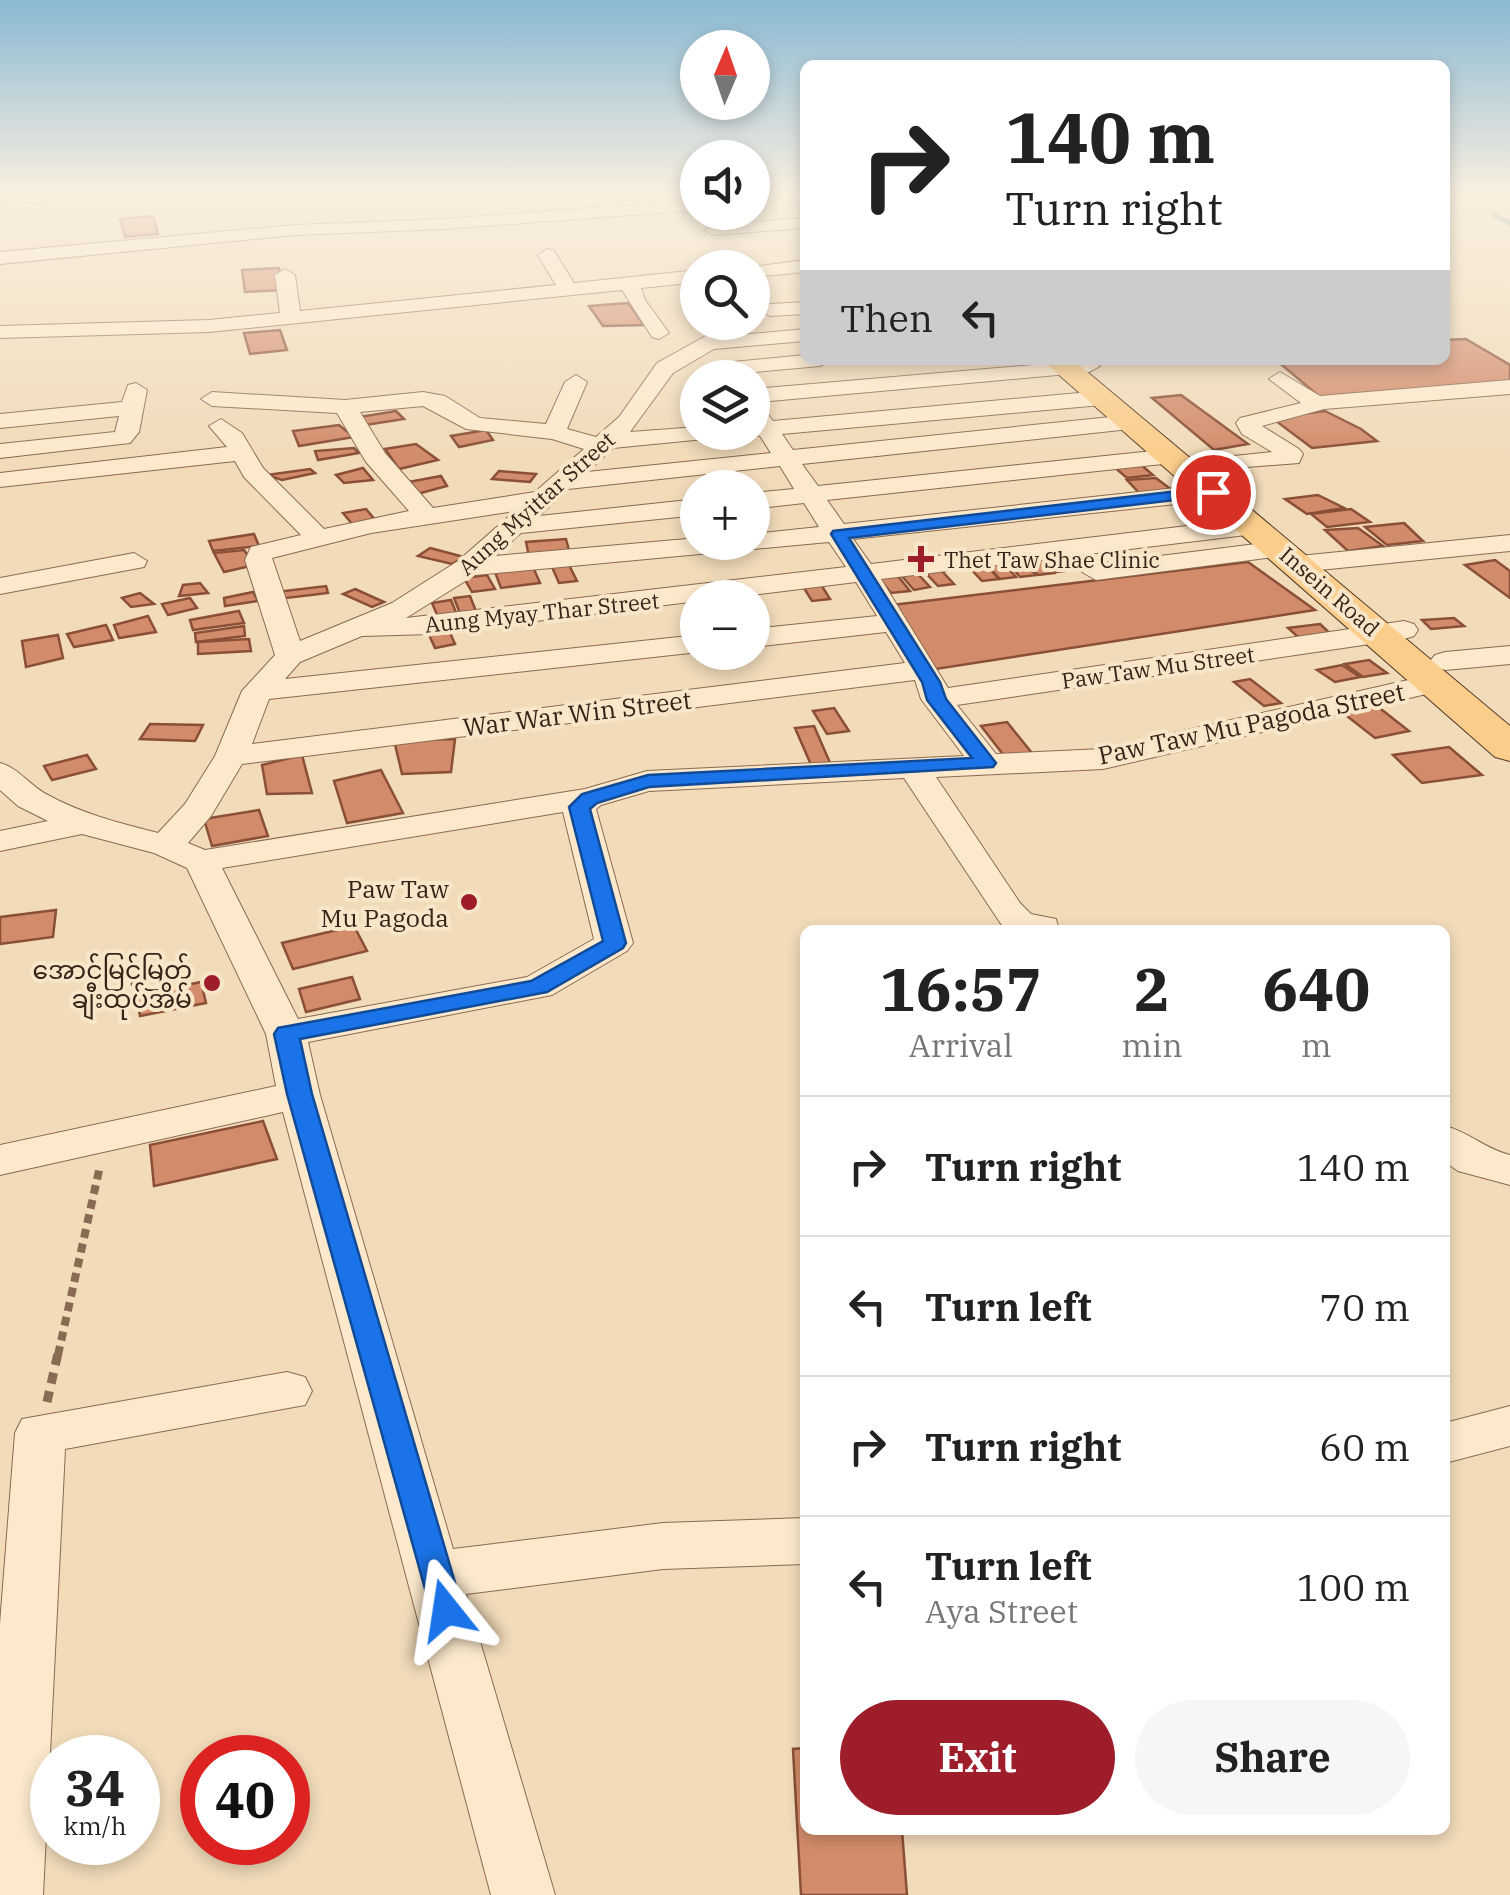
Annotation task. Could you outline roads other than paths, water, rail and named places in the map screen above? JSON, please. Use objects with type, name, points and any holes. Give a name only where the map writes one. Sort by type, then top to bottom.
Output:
[{"type":"main road","name":"Insein Road","points":[[1075,365],[1101,398],[1172,456],[1209,478],[1288,550],[1440,672],[1510,748]]},
{"type":"main road","name":"Insein Road","points":[[1075,365],[1288,550]]},
{"type":"main road","name":"Insein Road","points":[[1440,672],[1510,716]]},
{"type":"street","points":[[286,279],[291,318]]},
{"type":"street","points":[[562,279],[568,289]]},
{"type":"street","points":[[0,332],[90,323],[209,326],[291,318],[369,301],[493,296],[665,279]]},
{"type":"street","points":[[630,283],[635,300],[659,332]]},
{"type":"street","points":[[770,287],[800,284]]},
{"type":"street","points":[[770,314],[800,309]]},
{"type":"street","points":[[705,346],[800,336]]},
{"type":"street","name":"Aung Myittar Street","points":[[184,854],[199,809],[231,756],[257,692],[290,656],[364,628],[468,567],[627,422],[665,368],[716,340]]},
{"type":"street","points":[[705,346],[716,360]]},
{"type":"street","points":[[770,367],[800,363]]},
{"type":"street","points":[[770,394],[1054,365]]},
{"type":"street","points":[[1280,379],[1316,403]]},
{"type":"street","points":[[554,432],[576,382]]},
{"type":"street","points":[[770,540],[839,534],[1209,478],[1290,458],[1290,454],[1250,430],[1248,424],[1307,411],[1316,403],[1510,387]]},
{"type":"street","points":[[770,421],[1101,398]]},
{"type":"street","points":[[0,421],[134,399],[127,432],[122,438],[0,451]]},
{"type":"street","points":[[212,400],[345,407],[437,400],[474,424],[554,432],[603,444],[680,436]]},
{"type":"street","points":[[345,407],[375,457],[426,514]]},
{"type":"street","points":[[290,656],[258,560],[260,554],[272,549],[551,490],[786,459],[1130,422]]},
{"type":"street","points":[[221,426],[253,472],[320,539]]},
{"type":"street","points":[[770,439],[814,494],[924,670],[936,700],[986,763]]},
{"type":"street","points":[[0,480],[241,453]]},
{"type":"street","points":[[770,499],[1172,456]]},
{"type":"street","points":[[513,526],[680,509]]},
{"type":"street","points":[[770,633],[880,599],[1288,550],[1510,543]]},
{"type":"street","points":[[468,567],[680,548]]},
{"type":"street","points":[[0,586],[134,561]]},
{"type":"street","name":"Aung Myay Thar Street","points":[[364,628],[880,599]]},
{"type":"street","name":"Paw Taw Mu Street","points":[[936,700],[1392,632]]},
{"type":"street","points":[[257,692],[680,646]]},
{"type":"street","name":"Paw Taw Mu Pagoda Street","points":[[184,854],[584,803],[648,781],[1103,758],[1510,655]]},
{"type":"street","name":"War War Win Street","points":[[231,756],[924,670]]},
{"type":"street","points":[[914,768],[1008,910],[1020,923],[1032,925]]},
{"type":"street","points":[[0,773],[30,799],[82,824],[184,854],[286,1034],[523,1895]]},
{"type":"street","points":[[286,1034],[538,987],[614,943],[584,803]]},
{"type":"street","points":[[0,841],[82,824]]},
{"type":"street","points":[[0,1160],[106,1140],[300,1094]]},
{"type":"street","points":[[1450,1144],[1473,1161],[1510,1170]]},
{"type":"street","points":[[11,1895],[11,1748],[40,1432],[287,1391]]},
{"type":"street","points":[[1450,1442],[1510,1426]]},
{"type":"street","points":[[436,1575],[663,1546],[800,1541]]},
{"type":"place","name":"Thet Taw Shae Clinic","points":[[921,559]]},
{"type":"place","name":"Paw Taw Mu Pagoda","points":[[469,902]]},
{"type":"place","name":"အောင်မြင့်မြတ် ချီးထုပ်အိမ်","points":[[212,983]]}]
